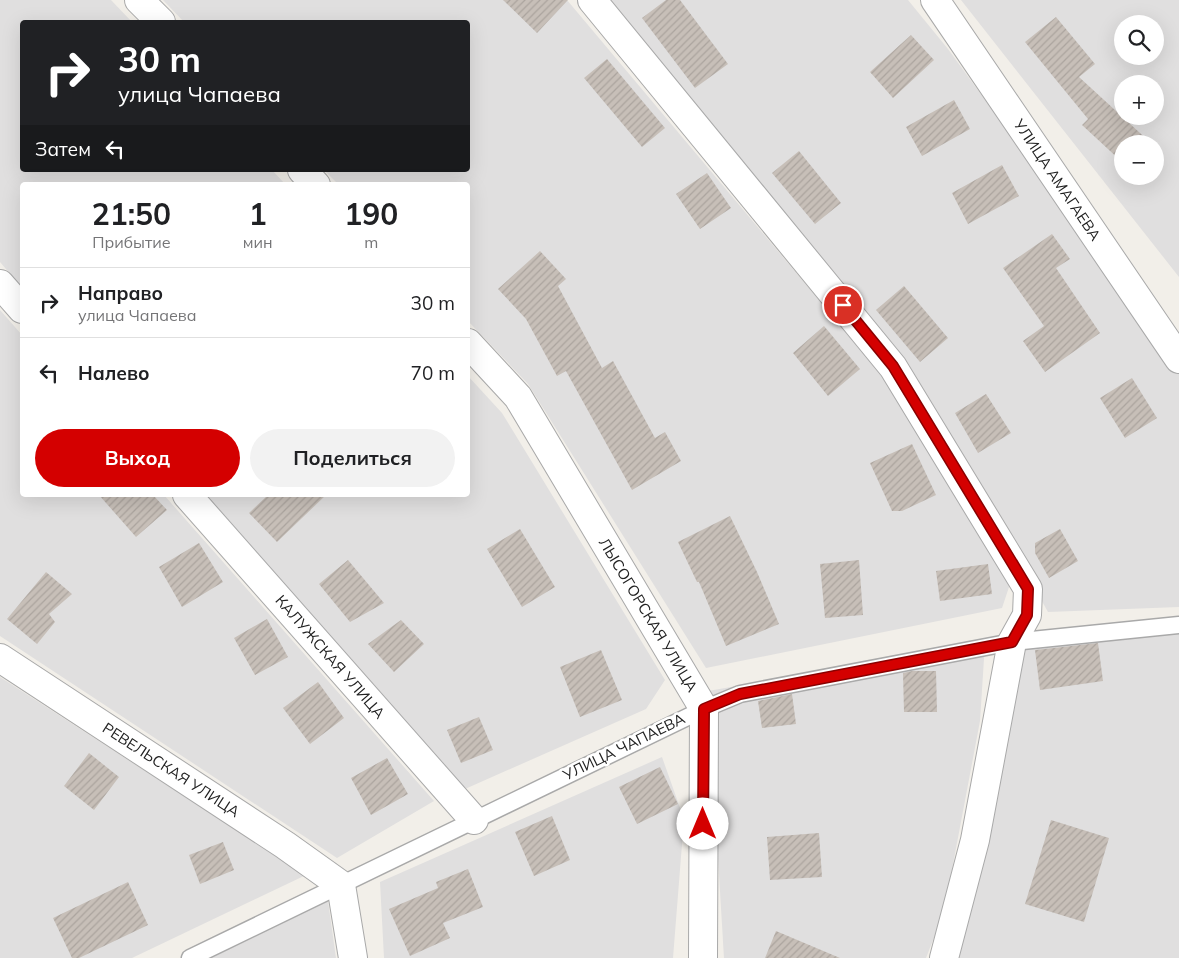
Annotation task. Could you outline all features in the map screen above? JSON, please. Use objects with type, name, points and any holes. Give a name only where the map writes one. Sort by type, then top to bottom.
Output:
[{"type":"street","points":[[139,0],[159,20]]},
{"type":"street","points":[[592,0],[893,366],[1028,589],[1027,615],[1012,642],[975,840],[944,958]]},
{"type":"street","name":"УЛИЦА АМАГАЕВА","points":[[935,0],[1179,359]]},
{"type":"street","points":[[304,172],[313,182]]},
{"type":"street","points":[[0,284],[20,308]]},
{"type":"street","name":"ЛЫСОГОРСКАЯ УЛИЦА","points":[[470,345],[518,396],[704,709],[702,958]]},
{"type":"street","name":"КАЛУЖСКАЯ УЛИЦА","points":[[188,497],[474,820]]},
{"type":"street","name":"РЕВЕЛЬСКАЯ УЛИЦА","points":[[0,658],[285,845],[340,885]]},
{"type":"street","points":[[340,885],[353,958]]},
{"type":"lane","name":"УЛИЦА ЧАПАЕВА","points":[[190,958],[704,709],[740,694],[1012,642],[1179,625]]},
{"type":"shaded area","points":[[0,0],[111,0],[130,20],[20,20],[20,172],[274,172],[283,182],[20,182],[20,286],[0,262]]},
{"type":"shaded area","points":[[163,0],[567,0],[882,375],[1010,584],[1002,608],[706,668],[528,384],[470,323],[470,182],[336,182],[326,172],[470,172],[470,20],[182,20]]},
{"type":"shaded area","points":[[610,0],[908,0],[948,49],[1179,367],[1179,607],[1048,612],[908,363]]},
{"type":"shaded area","points":[[961,0],[1179,0],[1179,277]]},
{"type":"shaded area","points":[[0,310],[20,333],[20,497],[166,497],[434,801],[337,858],[0,636]]},
{"type":"shaded area","points":[[470,378],[502,413],[665,680],[646,709],[465,789],[208,497],[470,497]]},
{"type":"shaded area","points":[[1179,629],[1179,958],[955,958],[984,857],[1028,635]]},
{"type":"shaded area","points":[[985,643],[980,721],[944,912],[926,958],[724,958],[708,691]]},
{"type":"shaded area","points":[[0,677],[306,875],[132,958],[0,958]]},
{"type":"shaded area","points":[[662,757],[684,819],[673,958],[384,958],[380,882]]},
{"type":"shaded area","points":[[328,901],[336,958],[211,958]]},
{"type":"building","points":[[503,0],[568,0],[537,33]]},
{"type":"building","points":[[666,0],[680,0],[728,64],[695,88],[642,18]]},
{"type":"building","points":[[1056,17],[1095,64],[1079,77],[1114,109],[1114,125],[1131,125],[1142,135],[1114,135],[1114,155],[1082,125],[1088,119],[1025,42]]},
{"type":"building","points":[[911,35],[934,60],[893,98],[870,72]]},
{"type":"building","points":[[607,59],[665,128],[642,147],[584,78]]},
{"type":"building","points":[[954,100],[970,129],[922,156],[906,127]]},
{"type":"building","points":[[799,151],[841,203],[815,224],[772,173]]},
{"type":"building","points":[[1002,165],[1019,196],[968,224],[952,193]]},
{"type":"building","points":[[707,173],[731,208],[700,229],[676,194]]},
{"type":"building","points":[[1052,234],[1070,259],[1056,268],[1100,333],[1045,372],[1023,341],[1044,326],[1003,268]]},
{"type":"building","points":[[540,251],[566,279],[558,286],[602,368],[613,361],[655,438],[665,432],[681,461],[632,490],[566,371],[557,376],[526,319],[498,289]]},
{"type":"building","points":[[904,286],[948,338],[920,362],[876,310]]},
{"type":"building","points":[[824,326],[860,369],[828,396],[793,353]]},
{"type":"building","points":[[1132,378],[1157,418],[1125,438],[1100,398]]},
{"type":"building","points":[[986,394],[1011,433],[978,453],[955,413]]},
{"type":"building","points":[[912,444],[936,495],[902,511],[892,511],[870,463]]},
{"type":"building","points":[[101,497],[155,497],[167,510],[136,537]]},
{"type":"building","points":[[266,497],[324,497],[277,542],[249,513]]},
{"type":"building","points":[[730,516],[779,624],[726,646],[699,582],[697,582],[678,542]]},
{"type":"building","points":[[520,529],[555,587],[522,607],[487,549]]},
{"type":"building","points":[[1060,529],[1078,561],[1049,578],[1035,553],[1035,543]]},
{"type":"building","points":[[199,543],[223,582],[182,607],[159,567]]},
{"type":"building","points":[[348,560],[384,603],[350,622],[319,584]]},
{"type":"building","points":[[859,560],[863,615],[825,618],[820,564]]},
{"type":"building","points":[[988,564],[992,594],[940,601],[936,571]]},
{"type":"building","points":[[46,572],[72,594],[49,614],[55,622],[37,644],[7,619]]},
{"type":"building","points":[[267,619],[288,657],[255,675],[234,638]]},
{"type":"building","points":[[401,620],[424,644],[394,672],[368,644]]},
{"type":"building","points":[[1098,643],[1103,681],[1040,690],[1035,650]]},
{"type":"building","points":[[601,650],[622,700],[580,717],[560,667]]},
{"type":"building","points":[[936,671],[937,712],[904,712],[903,673]]},
{"type":"building","points":[[318,682],[344,718],[310,744],[283,708]]},
{"type":"building","points":[[792,694],[796,724],[762,728],[758,701]]},
{"type":"building","points":[[479,717],[493,750],[461,763],[447,730]]},
{"type":"building","points":[[89,753],[119,777],[94,810],[64,786]]},
{"type":"building","points":[[387,758],[408,794],[371,815],[351,778]]},
{"type":"building","points":[[660,767],[678,804],[637,824],[619,787]]},
{"type":"building","points":[[552,816],[570,860],[534,876],[515,832]]},
{"type":"building","points":[[1051,820],[1109,838],[1084,922],[1025,904]]},
{"type":"building","points":[[819,833],[822,877],[770,880],[767,837]]},
{"type":"building","points":[[223,842],[234,870],[200,884],[189,855]]},
{"type":"building","points":[[468,869],[483,907],[443,923],[450,938],[410,956],[389,909],[438,888],[436,882]]},
{"type":"building","points":[[128,882],[148,925],[79,958],[72,958],[53,918]]},
{"type":"building","points":[[776,931],[840,958],[765,958]]},
{"type":"route","points":[[703,824],[704,709],[740,694],[1012,642],[1027,615],[1028,589],[893,366],[843,305]]}]
